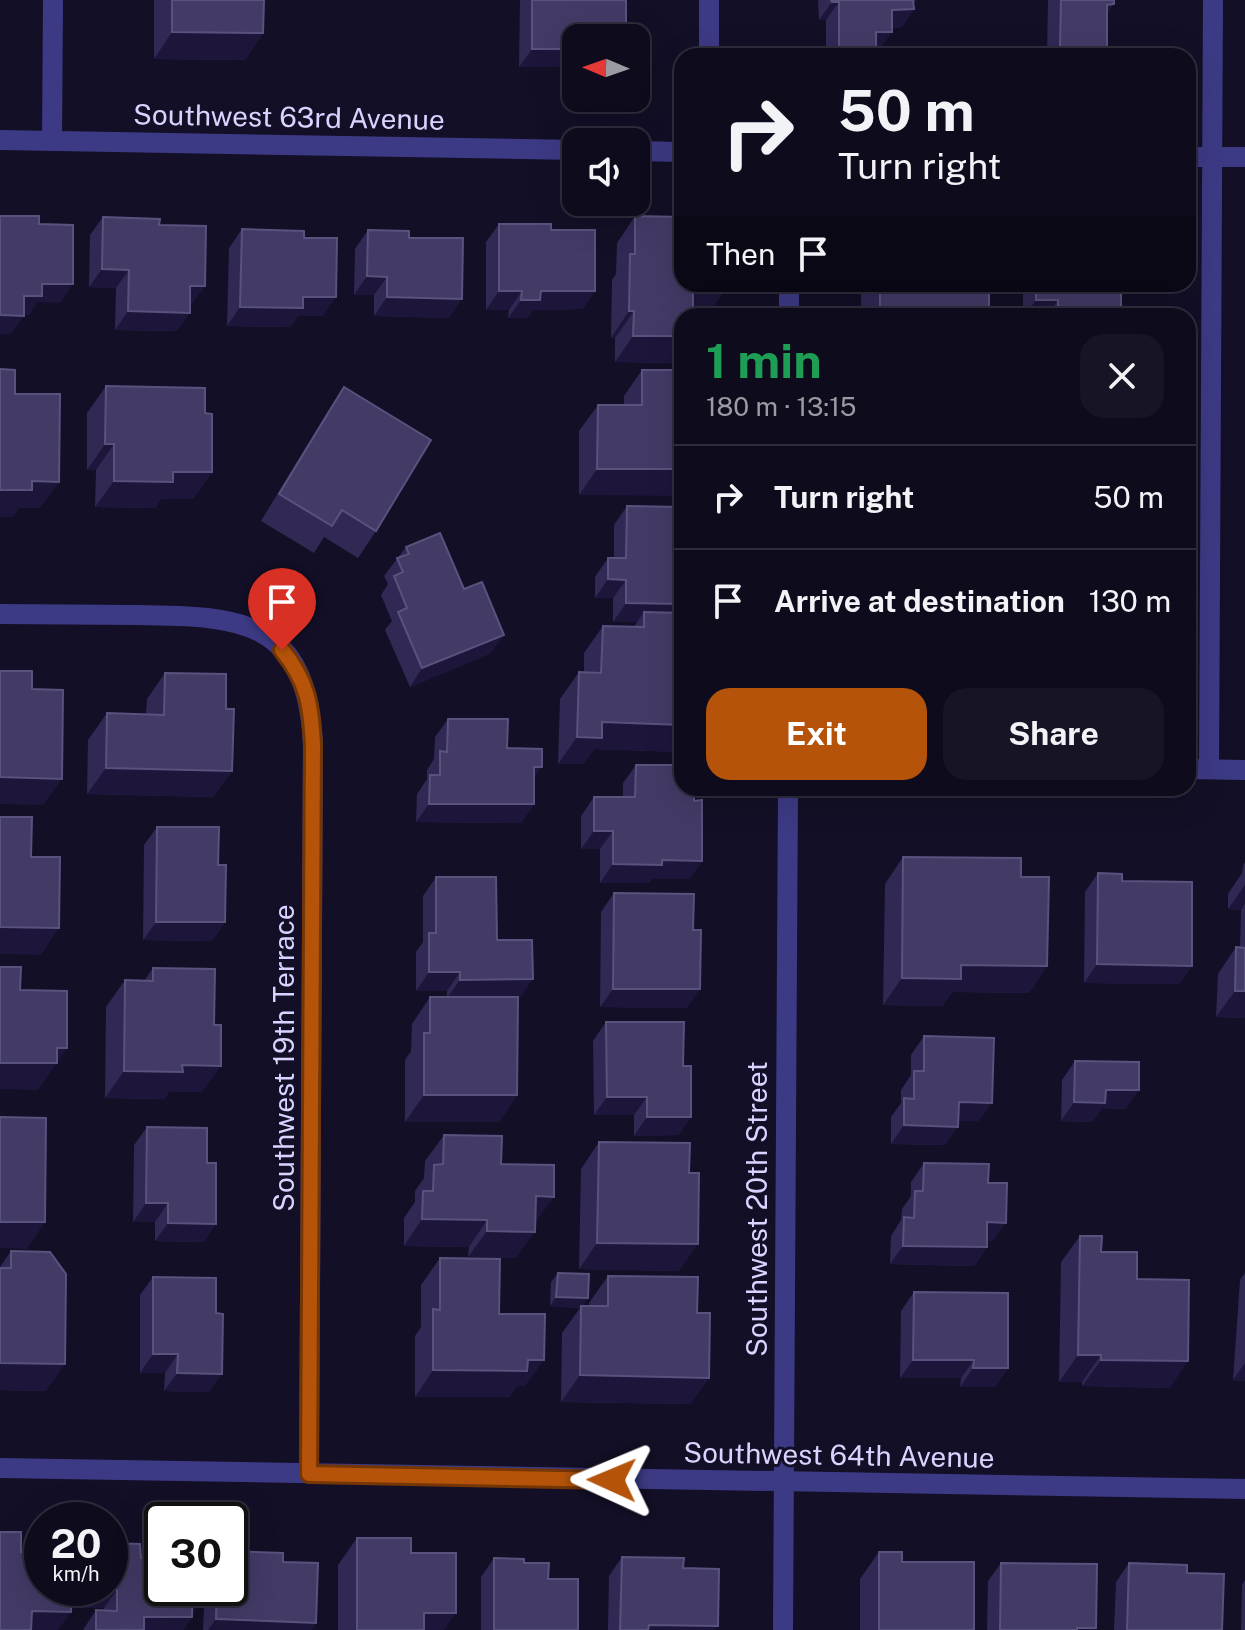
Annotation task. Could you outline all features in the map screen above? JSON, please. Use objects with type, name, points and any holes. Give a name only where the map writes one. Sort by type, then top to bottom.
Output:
[{"type":"street","points":[[52,141],[53,0]]},
{"type":"street","points":[[709,0],[709,48]]},
{"type":"street","points":[[1213,0],[1198,769],[1245,770]]},
{"type":"street","name":"Southwest 63rd Avenue","points":[[0,140],[562,150]]},
{"type":"street","points":[[650,151],[674,152]]},
{"type":"street","points":[[1196,157],[1245,157]]},
{"type":"street","name":"Southwest 19th Terrace","points":[[0,614],[210,617],[259,631],[282,650],[303,680],[309,700],[313,745],[309,1474]]},
{"type":"street","name":"Southwest 20th Street","points":[[783,1630],[788,796]]},
{"type":"street","name":"Southwest 64th Avenue","points":[[0,1468],[1245,1489]]},
{"type":"building","points":[[172,0],[264,0],[263,33],[172,32]]},
{"type":"building","points":[[532,0],[626,0],[626,24],[562,24],[562,49],[532,49]]},
{"type":"building","points":[[913,0],[914,9],[892,10],[892,32],[876,32],[876,48],[839,48],[839,2],[832,2]]},
{"type":"building","points":[[1061,0],[1114,0],[1114,4],[1107,5],[1107,48],[1060,48]]},
{"type":"building","points":[[0,216],[39,216],[39,224],[73,225],[73,284],[42,284],[42,296],[24,296],[24,316],[0,315]]},
{"type":"building","points":[[635,216],[674,217],[674,292],[693,292],[693,308],[674,308],[674,336],[633,336],[634,311],[629,311],[630,254],[635,254]]},
{"type":"building","points":[[103,217],[160,219],[159,225],[206,226],[205,286],[190,286],[190,313],[128,311],[129,270],[102,269]]},
{"type":"building","points":[[499,224],[551,224],[551,230],[595,230],[595,291],[541,291],[540,300],[521,300],[522,291],[499,291]]},
{"type":"building","points":[[242,229],[304,231],[304,238],[337,238],[336,297],[303,297],[303,308],[240,307]]},
{"type":"building","points":[[368,230],[409,231],[409,238],[463,238],[462,299],[387,297],[387,277],[367,276]]},
{"type":"building","points":[[880,292],[989,292],[989,308],[880,308]]},
{"type":"building","points":[[1036,292],[1121,292],[1121,308],[1058,308],[1058,300],[1036,300]]},
{"type":"building","points":[[0,369],[15,370],[15,394],[60,394],[59,482],[32,481],[32,490],[0,490]]},
{"type":"building","points":[[642,370],[674,370],[674,469],[597,469],[598,405],[642,405]]},
{"type":"building","points":[[106,386],[205,388],[205,413],[212,414],[212,472],[173,472],[173,482],[114,481],[114,444],[105,444]]},
{"type":"building","points":[[344,387],[431,440],[376,531],[342,510],[332,526],[279,494]]},
{"type":"building","points":[[627,506],[674,507],[674,604],[626,603],[626,580],[608,579],[608,558],[626,558]]},
{"type":"building","points":[[440,533],[464,589],[482,582],[504,635],[422,668],[398,612],[407,608],[394,576],[403,572],[397,558],[409,554],[406,547]]},
{"type":"building","points":[[644,612],[674,613],[674,725],[602,722],[602,738],[577,737],[579,672],[601,673],[603,626],[644,627]]},
{"type":"building","points":[[0,671],[32,671],[32,689],[63,690],[62,779],[0,777]]},
{"type":"building","points":[[165,673],[226,674],[226,709],[234,709],[232,771],[106,768],[107,713],[164,715]]},
{"type":"building","points":[[448,719],[508,719],[507,748],[542,749],[542,767],[534,767],[534,804],[429,804],[430,775],[440,775],[440,751],[447,752]]},
{"type":"building","points":[[636,765],[674,765],[674,796],[694,796],[694,801],[702,800],[702,861],[662,860],[662,865],[613,864],[613,831],[594,831],[594,797],[635,797]]},
{"type":"building","points":[[0,817],[32,817],[31,857],[60,857],[59,928],[0,927]]},
{"type":"building","points":[[157,827],[219,827],[218,865],[226,865],[225,922],[156,922]]},
{"type":"building","points":[[903,857],[1021,858],[1021,877],[1049,877],[1047,966],[961,965],[961,979],[902,978]]},
{"type":"building","points":[[1098,873],[1122,874],[1122,881],[1192,882],[1192,966],[1097,964]]},
{"type":"building","points":[[436,877],[496,877],[497,940],[532,940],[533,979],[460,980],[460,972],[429,972],[429,933],[436,933]]},
{"type":"building","points":[[614,893],[694,894],[693,930],[701,930],[700,989],[613,989]]},
{"type":"building","points":[[1236,947],[1245,948],[1245,991],[1235,991]]},
{"type":"building","points":[[0,967],[21,967],[20,990],[67,991],[67,1048],[57,1048],[57,1063],[0,1063]]},
{"type":"building","points":[[153,968],[215,969],[214,1025],[221,1025],[221,1066],[182,1065],[183,1072],[124,1071],[125,980],[153,981]]},
{"type":"building","points":[[430,997],[518,997],[517,1095],[424,1095],[424,1033],[430,1033]]},
{"type":"building","points":[[606,1022],[684,1022],[683,1066],[691,1066],[691,1117],[647,1117],[647,1097],[607,1097]]},
{"type":"building","points":[[924,1036],[994,1038],[992,1103],[959,1102],[958,1127],[904,1125],[904,1098],[914,1099],[914,1071],[924,1071]]},
{"type":"building","points":[[1075,1061],[1139,1062],[1139,1090],[1106,1090],[1105,1103],[1074,1102]]},
{"type":"building","points":[[0,1117],[46,1118],[45,1222],[0,1222]]},
{"type":"building","points":[[147,1127],[207,1128],[207,1163],[216,1163],[216,1224],[168,1223],[168,1203],[146,1203]]},
{"type":"building","points":[[444,1135],[502,1136],[501,1164],[554,1165],[554,1197],[536,1196],[535,1232],[487,1231],[487,1220],[422,1219],[423,1191],[433,1191],[434,1165],[443,1164]]},
{"type":"building","points":[[599,1142],[690,1143],[689,1173],[699,1173],[698,1244],[597,1243]]},
{"type":"building","points":[[924,1163],[989,1164],[988,1183],[1007,1183],[1006,1223],[987,1222],[987,1247],[903,1246],[904,1217],[914,1218],[915,1191],[923,1191]]},
{"type":"building","points":[[1080,1236],[1102,1236],[1101,1252],[1137,1252],[1137,1279],[1189,1280],[1188,1361],[1101,1360],[1101,1355],[1078,1355]]},
{"type":"building","points":[[11,1251],[50,1252],[66,1274],[65,1364],[0,1363],[0,1268],[11,1268]]},
{"type":"building","points":[[440,1258],[500,1259],[499,1314],[545,1314],[544,1360],[528,1360],[527,1371],[433,1370],[433,1309],[440,1310]]},
{"type":"building","points":[[558,1273],[589,1274],[588,1298],[556,1297]]},
{"type":"building","points":[[608,1276],[698,1277],[697,1313],[710,1313],[709,1378],[580,1375],[581,1306],[608,1306]]},
{"type":"building","points":[[153,1277],[216,1278],[216,1313],[223,1314],[222,1374],[177,1373],[178,1354],[153,1354]]},
{"type":"building","points":[[914,1292],[1008,1293],[1008,1368],[973,1368],[974,1360],[913,1360]]},
{"type":"building","points":[[0,1532],[21,1532],[24,1606],[71,1606],[71,1612],[32,1611],[31,1630],[0,1630]]},
{"type":"building","points":[[357,1538],[411,1538],[411,1553],[456,1553],[456,1613],[424,1613],[424,1630],[357,1630]]},
{"type":"building","points":[[128,1544],[140,1544],[141,1558],[144,1558],[144,1606],[192,1606],[192,1617],[144,1617],[144,1630],[96,1630],[96,1610],[117,1611],[117,1606],[128,1606]]},
{"type":"building","points":[[248,1552],[283,1553],[283,1562],[318,1563],[316,1623],[216,1619],[216,1606],[248,1606]]},
{"type":"building","points":[[879,1552],[902,1552],[902,1562],[974,1562],[974,1630],[879,1630]]},
{"type":"building","points":[[622,1557],[684,1558],[683,1568],[719,1569],[718,1626],[649,1625],[648,1630],[620,1630]]},
{"type":"building","points":[[494,1558],[549,1563],[548,1579],[578,1579],[578,1630],[494,1630]]},
{"type":"building","points":[[1001,1563],[1097,1564],[1096,1628],[1000,1630]]},
{"type":"building","points":[[1129,1563],[1187,1565],[1187,1573],[1224,1574],[1222,1630],[1127,1630]]},
{"type":"route","points":[[282,650],[303,680],[309,700],[313,745],[309,1474],[612,1480]]}]
